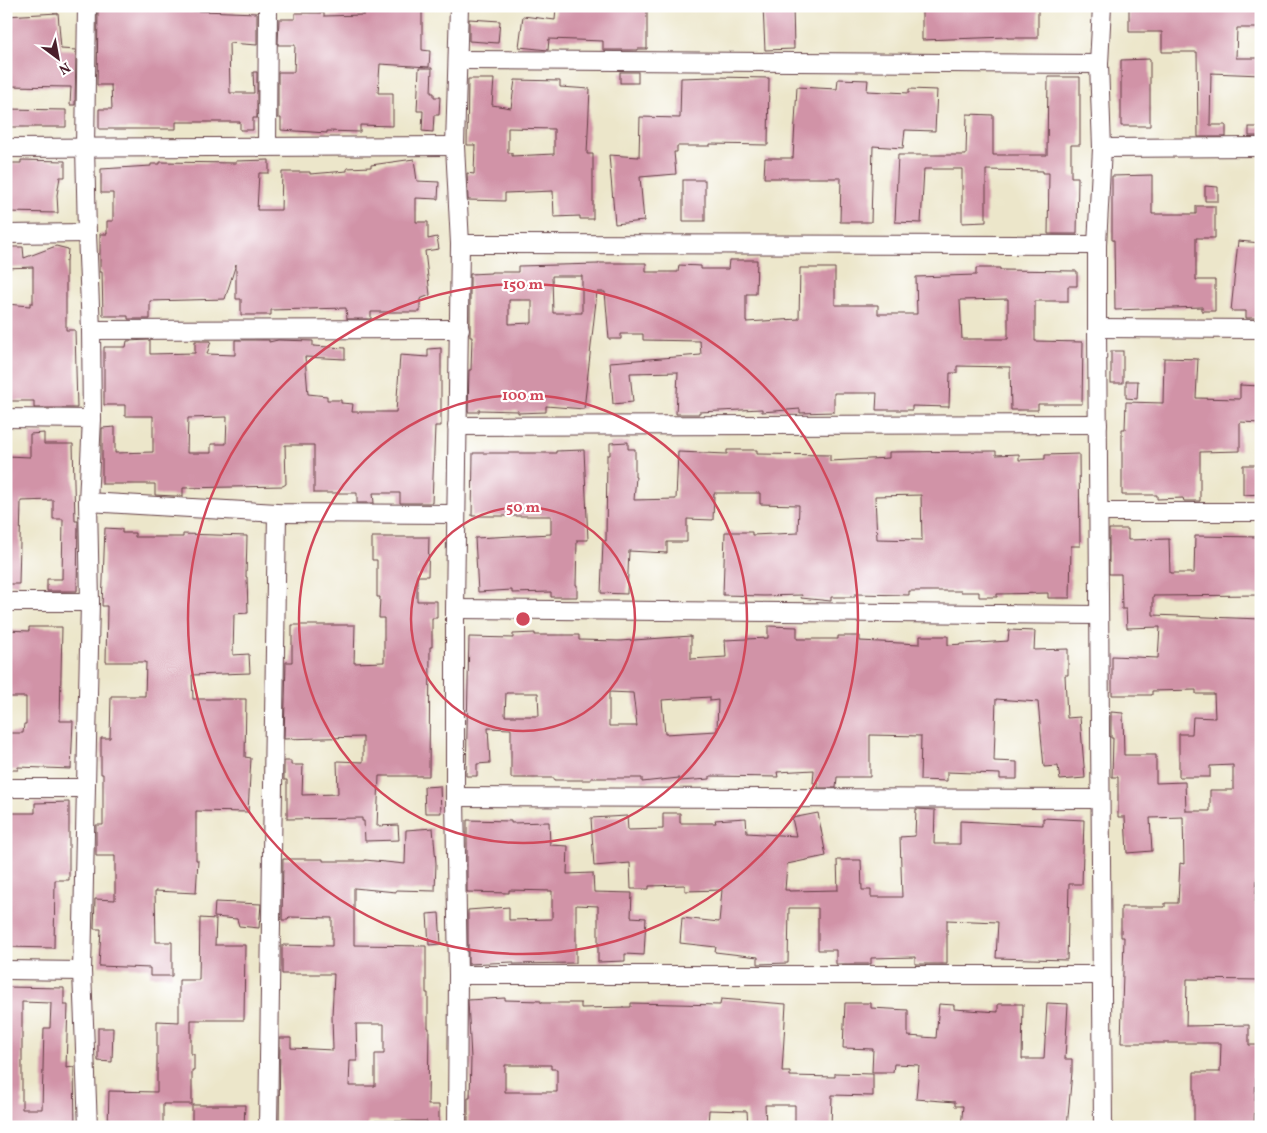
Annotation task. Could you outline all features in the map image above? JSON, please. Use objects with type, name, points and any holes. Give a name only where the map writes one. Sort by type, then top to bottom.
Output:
[{"type":"street","points":[[87,6],[85,147],[92,420],[88,502],[90,602],[82,971],[88,1127]]},
{"type":"street","points":[[267,147],[268,6]]},
{"type":"street","points":[[456,1127],[458,975],[454,609],[460,244],[455,146],[459,6]]},
{"type":"street","points":[[1102,6],[1100,64],[1102,148],[1097,245],[1097,328],[1100,975],[1103,1127]]},
{"type":"street","points":[[458,60],[1100,64]]},
{"type":"street","points":[[6,148],[455,146]]},
{"type":"street","points":[[1102,148],[1261,147]]},
{"type":"street","points":[[6,234],[87,233]]},
{"type":"street","points":[[460,244],[1097,245]]},
{"type":"street","points":[[1097,328],[1261,329]]},
{"type":"street","points":[[91,330],[460,329]]},
{"type":"street","points":[[6,418],[92,420]]},
{"type":"street","points":[[457,426],[1098,424]]},
{"type":"street","points":[[88,502],[277,513],[456,514]]},
{"type":"street","points":[[1099,512],[1261,512]]},
{"type":"street","points":[[268,1127],[277,513]]},
{"type":"street","points":[[6,602],[90,602]]},
{"type":"street","points":[[454,609],[1098,615]]},
{"type":"street","points":[[6,788],[85,788]]},
{"type":"street","points":[[455,796],[1100,799]]},
{"type":"street","points":[[6,970],[82,971]]},
{"type":"street","points":[[458,975],[1100,975]]},
{"type":"building","points":[[174,6],[174,10],[257,13],[257,45],[229,43],[230,93],[254,93],[253,72],[257,72],[257,118],[253,118],[253,130],[240,130],[240,122],[176,122],[176,129],[99,129],[99,109],[112,109],[111,85],[97,85],[98,8]]},
{"type":"building","points":[[556,6],[647,6],[647,49],[603,50],[603,41],[549,39],[548,50],[519,47],[523,16],[555,20]]},
{"type":"building","points":[[763,6],[793,6],[794,49],[765,50]]},
{"type":"building","points":[[922,6],[1038,6],[1038,38],[1007,37],[922,40]]},
{"type":"building","points":[[1129,6],[1261,6],[1261,28],[1237,28],[1236,58],[1261,58],[1261,75],[1211,73],[1210,125],[1226,125],[1226,137],[1198,137],[1197,52],[1162,52],[1162,32],[1129,32]]},
{"type":"building","points":[[364,10],[422,10],[422,50],[430,51],[429,67],[380,64],[378,93],[393,93],[393,126],[360,125],[360,132],[327,131],[327,133],[281,130],[281,118],[278,118],[278,72],[294,72],[295,45],[278,45],[279,19],[295,19],[295,13],[324,13],[324,16],[364,15]]},
{"type":"building","points":[[58,13],[61,49],[76,50],[75,105],[70,105],[71,87],[6,86],[6,16]]},
{"type":"building","points":[[469,19],[500,21],[498,43],[469,41]]},
{"type":"building","points":[[1150,59],[1150,126],[1121,126],[1121,60]]},
{"type":"building","points":[[419,68],[432,68],[431,93],[434,93],[434,97],[440,97],[439,115],[434,115],[433,132],[422,131],[423,111],[417,111]]},
{"type":"building","points":[[620,72],[638,72],[638,83],[620,83]]},
{"type":"building","points":[[1048,77],[1080,77],[1080,145],[1071,145],[1071,177],[1078,177],[1077,234],[1048,234],[1049,173],[1043,173],[1043,171],[986,170],[986,222],[962,223],[962,169],[924,169],[921,223],[895,222],[898,155],[966,155],[967,114],[993,115],[993,155],[1047,155]]},
{"type":"building","points":[[681,78],[769,78],[768,145],[710,144],[710,146],[677,146],[677,152],[674,152],[676,174],[640,177],[644,221],[615,224],[609,155],[639,157],[640,117],[680,118]]},
{"type":"building","points":[[468,79],[494,79],[492,105],[511,108],[515,80],[560,81],[560,87],[590,89],[587,154],[593,154],[593,219],[580,219],[580,216],[554,217],[553,191],[505,193],[505,201],[468,200],[467,173],[474,174],[475,145],[467,145]],"holes":[[[508,128],[554,129],[554,154],[512,156],[512,153],[508,153]]]},
{"type":"building","points":[[838,79],[868,80],[867,91],[909,93],[909,89],[937,90],[935,131],[905,130],[903,148],[873,146],[871,222],[840,222],[841,178],[764,178],[765,158],[793,158],[797,87],[837,89]]},
{"type":"building","points":[[6,109],[66,110],[66,127],[6,127]]},
{"type":"building","points":[[1249,127],[1261,127],[1261,136],[1249,136]]},
{"type":"building","points":[[414,159],[417,181],[439,182],[438,199],[416,198],[416,222],[428,222],[428,239],[437,237],[439,249],[425,251],[430,295],[420,299],[420,312],[371,312],[371,319],[347,319],[346,308],[271,310],[271,315],[241,315],[241,299],[236,299],[236,264],[225,299],[150,301],[150,319],[128,319],[128,316],[103,316],[100,234],[107,234],[107,221],[113,221],[113,193],[101,193],[101,169],[151,166],[151,164],[160,164],[160,162],[236,163],[236,161],[269,160],[269,173],[259,173],[257,210],[281,210],[282,172],[310,172],[310,174],[347,171],[347,168],[371,167],[371,165]]},
{"type":"building","points":[[21,160],[65,161],[65,177],[60,177],[57,195],[58,213],[6,212],[6,163],[21,163]]},
{"type":"building","points":[[1152,175],[1152,214],[1196,214],[1196,206],[1215,206],[1215,238],[1196,238],[1196,280],[1215,280],[1215,311],[1202,311],[1202,307],[1115,310],[1112,176]]},
{"type":"building","points":[[683,180],[705,180],[705,221],[683,221]]},
{"type":"building","points":[[1205,186],[1218,187],[1218,201],[1205,201]]},
{"type":"building","points":[[1238,241],[1261,243],[1261,318],[1246,318],[1246,311],[1231,311]]},
{"type":"building","points":[[56,246],[68,249],[66,261],[66,330],[75,330],[77,408],[34,408],[34,401],[6,401],[6,304],[30,306],[30,303],[33,303],[33,267],[6,268],[6,247],[23,247],[24,258]]},
{"type":"building","points":[[729,260],[757,260],[756,294],[746,294],[746,322],[799,319],[800,268],[835,268],[835,305],[878,305],[878,314],[917,314],[916,277],[976,275],[976,268],[1077,271],[1077,286],[1068,286],[1068,301],[1035,301],[1035,341],[1083,342],[1082,404],[1038,404],[1038,410],[1011,410],[1010,367],[957,366],[957,373],[950,373],[949,407],[912,406],[912,410],[876,410],[877,393],[834,393],[834,412],[800,413],[800,409],[762,412],[762,409],[676,414],[678,372],[630,373],[633,402],[613,404],[610,362],[701,355],[700,341],[643,340],[643,334],[621,334],[621,339],[609,339],[605,292],[597,292],[584,409],[546,406],[546,412],[518,413],[518,411],[479,410],[479,412],[468,412],[472,337],[470,337],[470,274],[518,272],[518,266],[599,263],[646,263],[646,272],[678,272],[679,265],[701,266],[701,269],[728,269]],"holes":[[[552,276],[582,276],[582,313],[553,313]],[[1008,299],[1008,339],[962,339],[960,300]],[[509,300],[532,300],[532,323],[509,324]]]},
{"type":"building","points":[[150,340],[150,354],[195,353],[195,341],[211,341],[207,354],[235,355],[235,340],[269,340],[269,342],[278,340],[313,341],[313,346],[345,348],[345,359],[305,357],[308,394],[327,396],[327,400],[341,400],[341,403],[353,404],[352,412],[396,412],[400,355],[428,357],[428,349],[441,348],[441,426],[435,426],[432,503],[400,503],[400,493],[373,493],[374,503],[357,503],[357,493],[314,493],[314,445],[285,445],[286,484],[283,486],[183,488],[183,496],[174,496],[155,495],[155,484],[102,484],[102,428],[115,427],[115,453],[153,452],[153,416],[125,416],[125,405],[104,405],[104,347],[126,347],[127,341]],"holes":[[[227,417],[226,444],[211,444],[211,453],[187,453],[188,418]]]},
{"type":"building","points":[[1111,351],[1123,351],[1123,383],[1111,383]]},
{"type":"building","points":[[1164,358],[1198,359],[1196,398],[1240,399],[1240,385],[1261,386],[1261,423],[1240,422],[1240,451],[1200,452],[1200,501],[1184,501],[1183,498],[1157,499],[1157,495],[1122,495],[1122,429],[1125,429],[1126,402],[1163,403]]},
{"type":"building","points":[[1126,381],[1138,381],[1137,399],[1126,398]]},
{"type":"building","points":[[44,433],[44,444],[73,444],[75,521],[78,521],[77,591],[47,591],[47,579],[62,579],[63,519],[53,519],[53,500],[21,501],[19,584],[6,584],[6,456],[30,457],[30,434]]},
{"type":"building","points":[[628,442],[628,449],[635,449],[636,477],[634,500],[676,499],[678,452],[727,454],[727,450],[757,450],[757,454],[830,455],[830,461],[889,458],[889,452],[996,451],[996,455],[1019,454],[1019,460],[1045,459],[1045,455],[1079,454],[1080,546],[1071,546],[1070,598],[1048,598],[1048,593],[997,594],[997,597],[979,597],[979,592],[961,591],[909,591],[909,595],[855,594],[855,597],[831,597],[831,601],[801,598],[802,595],[723,595],[725,532],[752,532],[752,535],[798,533],[799,505],[760,504],[760,493],[714,493],[713,520],[687,519],[687,542],[667,542],[667,553],[629,551],[627,594],[601,593],[603,541],[606,541],[607,455],[610,455],[610,443]],"holes":[[[921,495],[922,540],[877,539],[875,496]]]},
{"type":"building","points":[[584,450],[588,540],[577,540],[577,597],[551,597],[551,592],[512,593],[512,590],[478,592],[475,538],[551,534],[551,516],[472,516],[473,453],[556,453],[556,451]]},
{"type":"building","points":[[1243,465],[1261,465],[1261,494],[1243,495]]},
{"type":"building","points":[[105,528],[122,529],[122,533],[135,533],[135,537],[183,537],[183,534],[247,536],[246,577],[248,613],[234,614],[233,655],[249,654],[250,673],[192,675],[193,699],[246,699],[245,757],[251,758],[248,812],[196,811],[196,860],[198,860],[196,893],[155,891],[156,942],[172,942],[172,976],[150,976],[150,968],[99,966],[101,929],[94,929],[95,899],[115,900],[115,856],[96,856],[96,825],[103,825],[101,738],[110,738],[111,696],[145,696],[146,662],[106,662],[107,606],[102,606]]},
{"type":"building","points":[[1109,529],[1128,529],[1128,540],[1169,539],[1170,573],[1194,573],[1195,536],[1261,537],[1261,595],[1153,596],[1153,615],[1261,619],[1261,854],[1259,854],[1255,904],[1260,904],[1259,949],[1261,949],[1261,980],[1187,979],[1186,1026],[1249,1025],[1249,1045],[1257,1045],[1254,1127],[1194,1127],[1194,1072],[1220,1072],[1221,1043],[1121,1043],[1124,937],[1121,937],[1121,907],[1165,907],[1165,903],[1178,903],[1180,863],[1184,864],[1183,817],[1150,818],[1152,851],[1127,853],[1125,817],[1118,817],[1118,777],[1112,777],[1113,738],[1111,738],[1111,712],[1123,713],[1124,755],[1156,755],[1156,783],[1185,782],[1186,811],[1210,811],[1210,790],[1233,790],[1233,765],[1210,766],[1210,777],[1179,777],[1179,734],[1192,734],[1193,717],[1215,718],[1214,694],[1196,694],[1196,690],[1152,691],[1152,695],[1112,695],[1112,656],[1158,658],[1160,627],[1127,628],[1126,609],[1122,609],[1121,574],[1109,574]]},
{"type":"building","points":[[372,537],[429,537],[428,576],[417,576],[417,601],[437,601],[437,618],[432,618],[432,647],[430,647],[429,776],[379,776],[377,826],[398,825],[399,840],[365,841],[364,821],[362,821],[362,818],[287,819],[287,780],[284,780],[284,761],[291,761],[291,765],[303,765],[302,795],[338,794],[337,761],[363,762],[363,737],[284,739],[286,662],[292,662],[292,625],[355,625],[354,663],[384,662],[384,618],[379,618],[380,597],[377,597],[377,560],[372,560]]},
{"type":"building","points":[[768,626],[797,627],[797,639],[838,639],[838,636],[860,636],[860,641],[920,644],[920,636],[948,636],[948,645],[1008,641],[1009,630],[1035,631],[1034,650],[1068,649],[1068,675],[1065,675],[1067,718],[1080,717],[1085,778],[1060,780],[1058,766],[1044,767],[1038,702],[996,699],[994,761],[1017,762],[1017,779],[1000,779],[1000,774],[947,772],[947,781],[920,780],[921,736],[870,735],[870,777],[837,777],[836,788],[818,788],[818,783],[813,783],[814,770],[777,772],[778,777],[710,776],[710,779],[679,781],[679,778],[642,782],[642,778],[554,780],[554,778],[511,778],[511,729],[488,728],[490,763],[477,764],[477,776],[466,776],[469,637],[513,638],[513,634],[535,633],[535,635],[579,635],[579,640],[620,641],[691,636],[691,659],[726,657],[725,640],[768,638]],"holes":[[[609,692],[633,693],[637,726],[609,726]],[[506,693],[538,693],[539,716],[505,716]],[[710,697],[710,701],[718,700],[717,731],[665,734],[662,700]]]},
{"type":"building","points":[[29,627],[62,627],[60,721],[73,721],[71,769],[18,767],[18,770],[6,770],[6,733],[23,733],[24,724],[26,724],[26,697],[6,697],[6,630],[29,631]]},
{"type":"building","points":[[440,786],[441,813],[425,813],[424,787]]},
{"type":"building","points":[[69,802],[69,880],[55,880],[54,948],[6,947],[6,813],[35,813],[35,803]]},
{"type":"building","points":[[916,809],[935,810],[934,844],[960,844],[960,821],[1043,825],[1043,818],[1084,820],[1082,884],[1069,884],[1067,960],[996,958],[998,922],[947,920],[947,964],[915,964],[915,957],[871,958],[871,964],[836,964],[836,950],[818,950],[818,908],[789,908],[788,963],[758,964],[758,957],[715,952],[716,947],[680,943],[682,918],[719,922],[722,890],[685,891],[685,885],[649,886],[649,889],[631,889],[630,863],[594,866],[591,818],[627,816],[628,830],[663,829],[663,813],[680,813],[680,823],[716,823],[715,820],[746,818],[747,833],[796,836],[792,818],[818,813],[826,856],[787,864],[785,890],[838,890],[837,860],[861,860],[862,890],[871,890],[871,897],[902,897],[900,837],[915,836]]},
{"type":"building","points":[[467,820],[511,821],[511,823],[549,822],[550,845],[568,846],[567,874],[593,873],[594,892],[632,893],[631,917],[646,918],[644,955],[625,954],[625,961],[598,962],[598,906],[576,905],[576,963],[513,964],[513,962],[468,964],[468,910],[509,907],[509,920],[552,919],[552,891],[509,890],[509,893],[467,892]]},
{"type":"building","points":[[433,828],[436,863],[435,891],[396,890],[396,892],[354,888],[354,945],[426,946],[426,993],[428,993],[429,1028],[428,1105],[439,1105],[439,1127],[427,1127],[427,1121],[368,1121],[368,1127],[279,1127],[280,1038],[291,1038],[291,1048],[333,1050],[334,974],[282,974],[282,945],[332,946],[332,918],[289,917],[288,920],[282,920],[283,859],[323,859],[323,861],[365,860],[405,864],[406,830]],"holes":[[[356,1024],[384,1024],[384,1054],[375,1054],[375,1086],[349,1086],[350,1061],[357,1061]]]},
{"type":"building","points":[[215,902],[261,904],[259,928],[239,926],[237,919],[214,917]]},
{"type":"building","points":[[439,913],[441,944],[429,945],[427,914]]},
{"type":"building","points":[[200,918],[216,919],[215,945],[245,945],[244,1020],[191,1020],[191,1054],[194,1054],[192,1104],[163,1104],[163,1127],[108,1127],[109,1091],[157,1092],[157,1021],[179,1022],[179,980],[199,980]]},
{"type":"building","points":[[6,987],[64,988],[64,1005],[68,1005],[66,1068],[74,1067],[75,1127],[6,1127]],"holes":[[[22,1002],[51,1003],[50,1028],[44,1028],[42,1109],[22,1109]]]},
{"type":"building","points":[[505,998],[505,1000],[541,1001],[541,1003],[581,1003],[581,1008],[631,1007],[631,1003],[720,1005],[721,999],[786,1004],[782,1072],[790,1072],[790,1076],[835,1077],[835,1073],[873,1074],[873,1096],[832,1095],[831,1127],[795,1127],[795,1105],[765,1105],[766,1127],[748,1127],[747,1111],[709,1110],[708,1127],[468,1127],[471,1059],[468,1000]],"holes":[[[505,1065],[551,1065],[551,1069],[557,1069],[557,1092],[505,1092]]]},
{"type":"building","points":[[845,1003],[871,1003],[871,1008],[908,1010],[908,1036],[936,1038],[939,1004],[954,1005],[954,1009],[998,1012],[998,1004],[1023,1004],[1022,1059],[1044,1059],[1047,1003],[1068,1004],[1065,1059],[1072,1059],[1072,1072],[1067,1127],[961,1127],[963,1106],[955,1106],[955,1102],[916,1099],[919,1065],[894,1064],[893,1072],[872,1072],[873,1049],[843,1048]]},
{"type":"building","points":[[98,1028],[113,1028],[112,1062],[98,1061]]},
{"type":"building","points":[[192,1105],[245,1105],[244,1127],[192,1127]]}]
